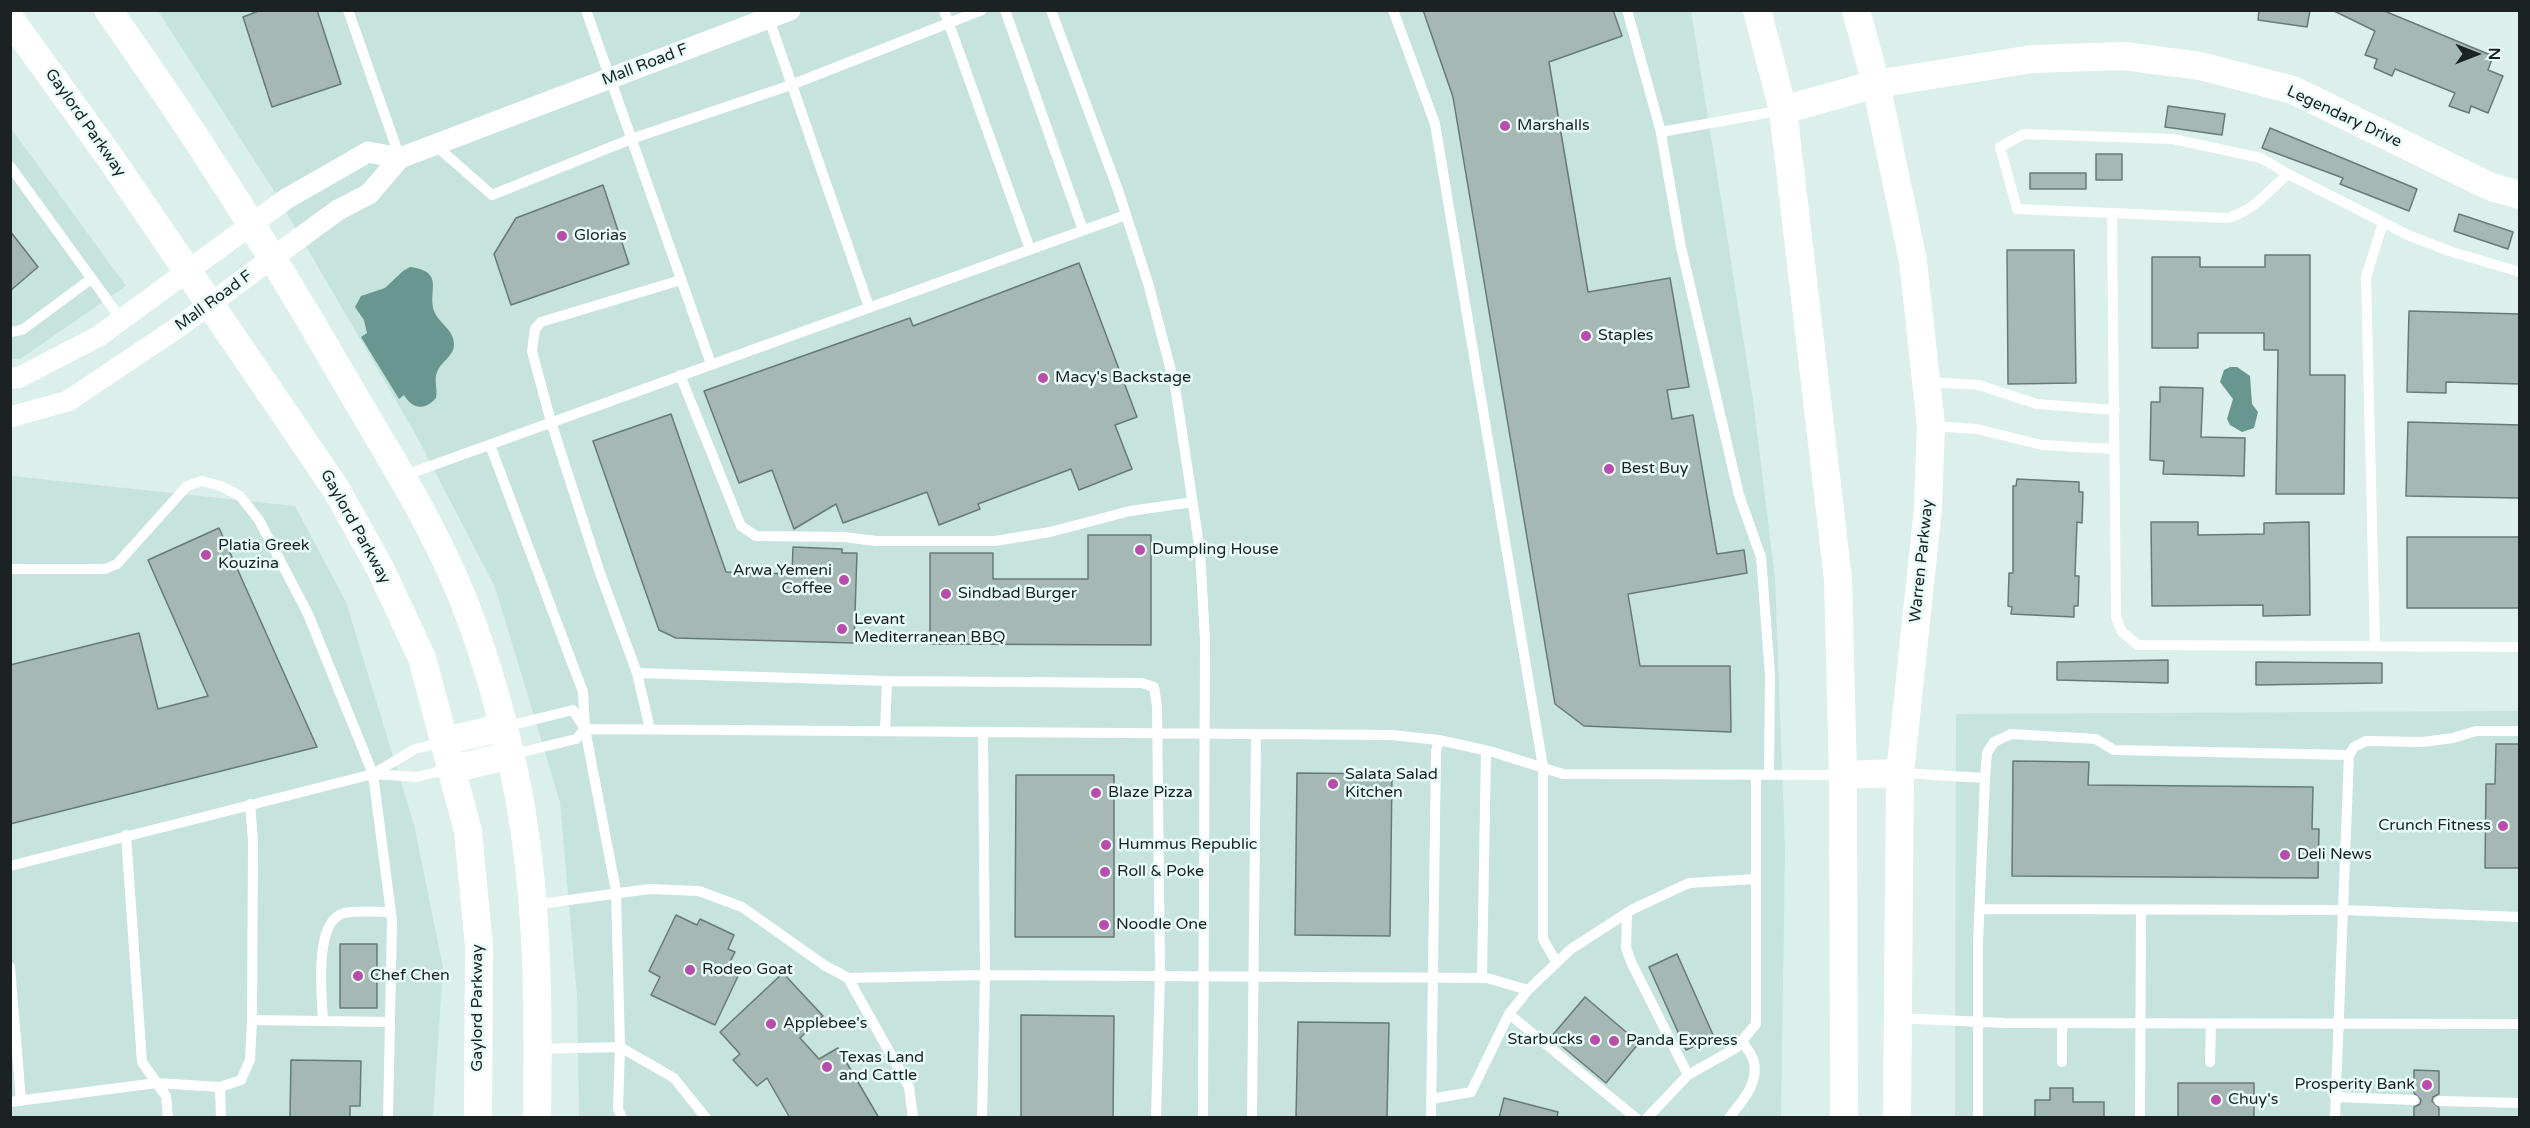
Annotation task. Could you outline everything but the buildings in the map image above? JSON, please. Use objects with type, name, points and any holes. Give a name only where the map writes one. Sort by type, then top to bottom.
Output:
[{"type":"street","points":[[108,10],[157,78],[273,258],[403,476],[463,598],[503,727],[522,812],[537,947],[537,1118]]},
{"type":"street","name":"Mall Road F","points":[[10,417],[68,401],[210,304],[338,210],[369,194],[400,158],[790,10]]},
{"type":"street","points":[[1757,10],[1783,110],[1838,579],[1843,775],[1844,1118]]},
{"type":"street","name":"Warren Parkway","points":[[1856,10],[1876,84],[1913,261],[1931,426],[1928,508],[1900,773],[1897,1118]]},
{"type":"street","name":"Gaylord Parkway","points":[[10,19],[188,271],[336,489],[375,558],[422,658],[446,741],[468,831],[479,947],[478,1118]]},
{"type":"street","name":"Legendary Drive","points":[[1783,110],[1876,84],[2032,59],[2124,56],[2200,66],[2293,90],[2492,187],[2520,195]]},
{"type":"street","points":[[10,378],[18,378],[99,336],[286,199],[368,152],[400,158]]},
{"type":"street","points":[[446,741],[503,727]]},
{"type":"street","points":[[453,769],[510,755]]},
{"type":"street","points":[[1843,775],[1900,773]]},
{"type":"lane","points":[[348,10],[400,158]]},
{"type":"lane","points":[[586,10],[711,364]]},
{"type":"lane","points":[[944,10],[1030,249]]},
{"type":"lane","points":[[434,144],[492,195],[631,139],[791,85],[982,10]]},
{"type":"lane","points":[[1005,10],[1083,230]]},
{"type":"lane","points":[[1051,10],[1126,214],[1148,283],[1175,386],[1193,502],[1200,560],[1205,640],[1203,1118]]},
{"type":"lane","points":[[1393,10],[1435,124],[1542,767],[1542,939],[1557,963]]},
{"type":"lane","points":[[1627,10],[1660,128],[1681,247],[1739,495],[1761,557],[1770,675],[1769,775]]},
{"type":"lane","points":[[769,18],[869,307]]},
{"type":"lane","points":[[1660,128],[1661,132],[1783,110]]},
{"type":"lane","points":[[2288,174],[2257,205],[2245,213],[2228,218],[2017,209],[2000,147],[2024,135],[2173,139],[2261,158],[2383,223],[2449,251],[2520,272]]},
{"type":"lane","points":[[10,166],[121,319]]},
{"type":"lane","points":[[2112,213],[2116,617],[2120,629],[2129,639],[2138,645],[2520,647]]},
{"type":"lane","points":[[403,476],[1126,214]]},
{"type":"lane","points":[[2375,646],[2366,277],[2383,223]]},
{"type":"lane","points":[[10,333],[22,330],[91,279]]},
{"type":"lane","points":[[650,729],[637,673],[600,573],[551,422],[532,351],[535,329],[541,322],[681,280]]},
{"type":"lane","points":[[680,375],[741,525],[756,536],[844,537],[876,541],[994,541],[1050,532],[1130,511],[1193,502]]},
{"type":"lane","points":[[1927,382],[1994,388],[2037,404],[2115,410]]},
{"type":"lane","points":[[1931,426],[1977,429],[2042,445],[2114,449]]},
{"type":"lane","points":[[490,445],[583,692],[585,729],[616,891],[620,1047],[618,1109],[622,1118]]},
{"type":"lane","points":[[10,569],[105,569],[117,564],[187,486],[202,481],[221,486],[240,495],[259,520],[308,614],[373,774],[390,912],[388,1118]]},
{"type":"lane","points":[[637,673],[887,681],[1149,685],[1154,687],[1157,696],[1158,734],[1160,975],[1156,1118]]},
{"type":"lane","points":[[885,732],[887,681]]},
{"type":"lane","points":[[503,727],[573,710],[585,729]]},
{"type":"lane","points":[[510,755],[576,739],[585,729],[1391,735],[1439,740],[1486,750],[1563,774],[1843,775]]},
{"type":"lane","points":[[2335,1118],[2349,755],[2354,747],[2366,741],[2423,742],[2476,732],[2520,731]]},
{"type":"lane","points":[[982,1118],[985,975],[983,732]]},
{"type":"lane","points":[[1252,1118],[1256,734]]},
{"type":"lane","points":[[1978,1118],[1984,778],[1987,753],[1994,742],[2011,734],[2096,739],[2114,750],[2349,755]]},
{"type":"lane","points":[[1431,1118],[1436,751],[1439,740]]},
{"type":"lane","points":[[10,866],[373,774],[415,749],[446,741]]},
{"type":"lane","points":[[1482,978],[1486,750]]},
{"type":"lane","points":[[373,774],[417,777],[453,769]]},
{"type":"lane","points":[[1900,773],[1984,778]]},
{"type":"lane","points":[[1647,1118],[1688,1075],[1736,1048],[1756,1024],[1756,775]]},
{"type":"lane","points":[[10,967],[16,1102],[157,1083],[220,1087],[241,1080],[250,1060],[252,1020],[253,841],[250,804]]},
{"type":"lane","points":[[126,835],[142,1062],[166,1096],[168,1118]]},
{"type":"lane","points":[[1431,1099],[1471,1092],[1509,1014],[1528,990],[1571,949],[1627,913],[1689,883],[1756,879]]},
{"type":"lane","points":[[533,905],[616,891],[649,889],[699,891],[741,907],[824,965],[848,978],[985,975],[1204,975],[1433,980],[1482,978],[1528,990]]},
{"type":"lane","points":[[1980,909],[2344,910],[2520,917]]},
{"type":"lane","points":[[2140,1118],[2141,910]]},
{"type":"lane","points":[[323,1021],[322,954],[326,933],[333,921],[342,913],[390,912]]},
{"type":"lane","points":[[1627,913],[1626,948],[1631,962],[1688,1075]]},
{"type":"lane","points":[[848,978],[909,1087],[913,1118]]},
{"type":"lane","points":[[1509,1014],[1636,1118]]},
{"type":"lane","points":[[1897,1018],[1978,1023],[2520,1024]]},
{"type":"lane","points":[[252,1020],[390,1022]]},
{"type":"lane","points":[[2062,1023],[2062,1062]]},
{"type":"lane","points":[[2211,1024],[2211,1062]]},
{"type":"lane","points":[[1730,1118],[1747,1095],[1753,1078],[1754,1061],[1742,1041]]},
{"type":"lane","points":[[538,1049],[620,1047],[674,1078],[706,1118]]},
{"type":"lane","points":[[220,1087],[221,1118]]},
{"type":"lane","points":[[2335,1097],[2414,1100]]},
{"type":"lane","points":[[2439,1101],[2520,1103]]},
{"type":"shaded area","points":[[158,11],[1691,11],[1753,400],[1775,578],[1785,849],[1781,1117],[579,1117],[577,996],[560,802],[495,587],[416,435],[271,186]]},
{"type":"shaded area","points":[[10,127],[126,286],[20,359],[10,359]]},
{"type":"shaded area","points":[[410,267],[428,273],[432,278],[435,313],[452,335],[454,344],[452,352],[437,373],[436,398],[427,405],[419,407],[407,400],[404,395],[399,399],[361,337],[367,333],[364,320],[355,307],[361,296],[385,288]]},
{"type":"shaded area","points":[[2237,367],[2250,376],[2252,404],[2258,412],[2254,428],[2242,432],[2230,425],[2227,419],[2233,399],[2220,382],[2224,370]]},
{"type":"shaded area","points":[[11,476],[295,506],[346,602],[414,825],[443,967],[433,1117],[11,1118]]},
{"type":"shaded area","points":[[2519,711],[2519,1117],[1955,1118],[1956,714]]},
{"type":"place","name":"Marshalls","points":[[1505,126]]},
{"type":"place","name":"Glorias","points":[[562,236]]},
{"type":"place","name":"Staples","points":[[1586,336]]},
{"type":"place","name":"Macy's Backstage","points":[[1043,378]]},
{"type":"place","name":"Best Buy","points":[[1609,469]]},
{"type":"place","name":"Dumpling House","points":[[1140,550]]},
{"type":"place","name":"Platia Greek Kouzina","points":[[206,555]]},
{"type":"place","name":"Arwa Yemeni Coffee","points":[[844,580]]},
{"type":"place","name":"Sindbad Burger","points":[[946,594]]},
{"type":"place","name":"Levant Mediterranean BBQ","points":[[842,629]]},
{"type":"place","name":"Salata Salad Kitchen","points":[[1333,784]]},
{"type":"place","name":"Blaze Pizza","points":[[1096,793]]},
{"type":"place","name":"Crunch Fitness","points":[[2503,826]]},
{"type":"place","name":"Hummus Republic","points":[[1106,845]]},
{"type":"place","name":"Deli News","points":[[2285,855]]},
{"type":"place","name":"Roll & Poke","points":[[1105,872]]},
{"type":"place","name":"Noodle One","points":[[1104,925]]},
{"type":"place","name":"Rodeo Goat","points":[[690,970]]},
{"type":"place","name":"Chef Chen","points":[[358,976]]},
{"type":"place","name":"Applebee's","points":[[771,1024]]},
{"type":"place","name":"Starbucks","points":[[1595,1040]]},
{"type":"place","name":"Panda Express","points":[[1614,1041]]},
{"type":"place","name":"Texas Land and Cattle","points":[[827,1067]]},
{"type":"place","name":"Prosperity Bank","points":[[2427,1085]]},
{"type":"place","name":"Chuy's","points":[[2216,1100]]}]
